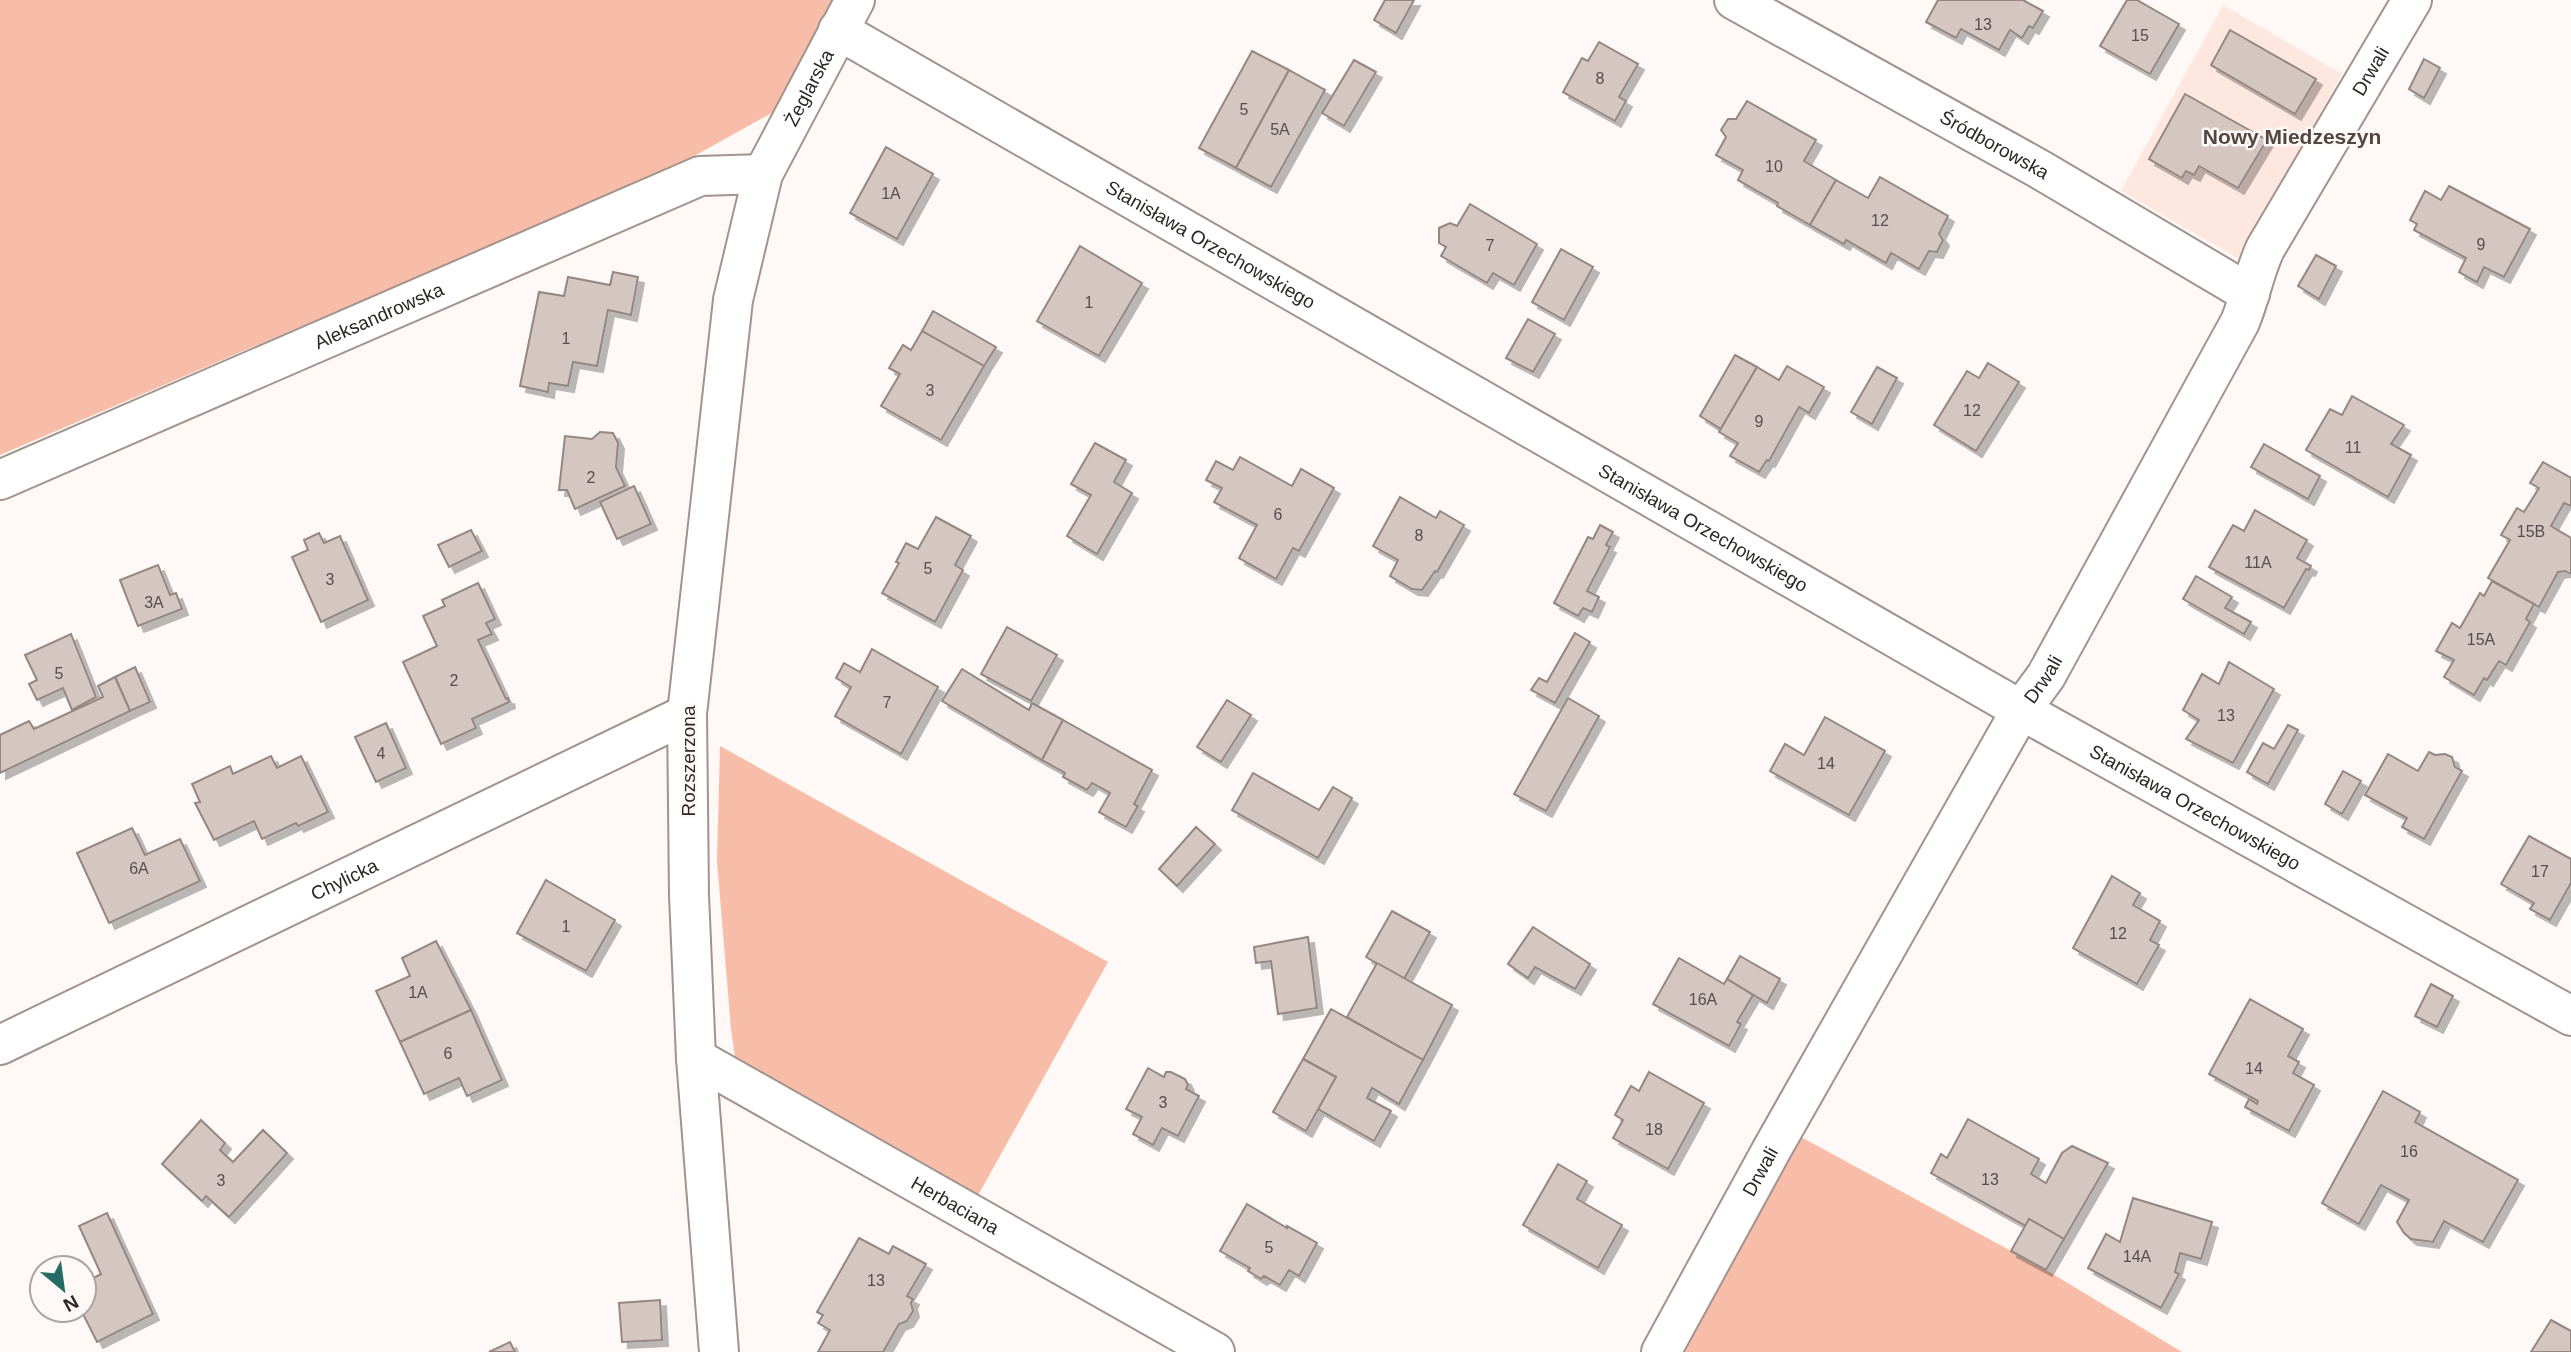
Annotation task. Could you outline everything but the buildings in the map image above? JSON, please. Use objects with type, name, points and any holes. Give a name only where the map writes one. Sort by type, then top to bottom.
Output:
[{"type":"street","name":"Śródborowska","points":[[1734,0],[2041,170],[2250,294]]},
{"type":"street","name":"Drwali","points":[[1661,1352],[1772,1149],[2021,710],[2046,676],[2240,322],[2256,268],[2265,249],[2412,0]]},
{"type":"street","name":"Żeglarska","points":[[763,174],[847,15]]},
{"type":"street","name":"Stanisława Orzechowskiego","points":[[847,15],[2021,710],[2571,1016]]},
{"type":"street","name":"Aleksandrowska","points":[[0,480],[700,176],[763,174]]},
{"type":"street","name":"Rozszerzona","points":[[719,1352],[696,1058],[689,895],[687,714],[733,300],[763,174]]},
{"type":"street","name":"Chylicka","points":[[0,1045],[687,714]]},
{"type":"street","name":"Herbaciana","points":[[696,1058],[1215,1352]]},
{"type":"shaded area","points":[[0,0],[840,0],[779,109],[676,166],[0,455]]},
{"type":"shaded area","points":[[2223,5],[2342,74],[2239,259],[2121,191]]},
{"type":"shaded area","points":[[720,746],[1108,962],[976,1199],[736,1064],[717,861]]},
{"type":"shaded area","points":[[1801,1137],[2046,1270],[2182,1352],[1678,1352]]},
{"type":"district","name":"Nowy Miedzeszyn","points":[[2292,136]]}]
